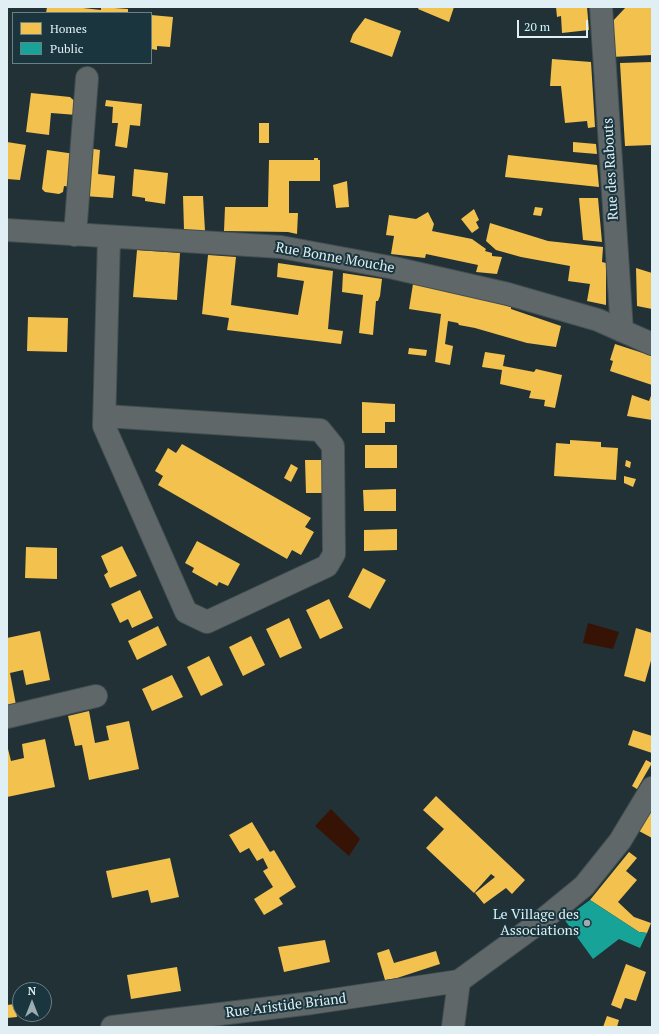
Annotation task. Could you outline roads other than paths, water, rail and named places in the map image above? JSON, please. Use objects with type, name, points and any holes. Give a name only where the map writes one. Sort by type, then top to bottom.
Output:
[{"type":"street","name":"Rue des Rabouts","points":[[601,7],[622,331]]},
{"type":"street","points":[[75,235],[87,78]]},
{"type":"street","name":"Rue Bonne Mouche","points":[[7,230],[281,247],[394,268],[508,294],[598,320],[652,344]]},
{"type":"street","points":[[105,416],[320,430],[333,446],[334,554],[327,566],[207,622],[186,612],[104,426],[109,237]]},
{"type":"street","points":[[7,717],[96,696]]},
{"type":"street","points":[[453,1027],[458,981],[540,922],[584,886],[620,841],[652,788]]},
{"type":"street","name":"Rue Aristide Briand","points":[[112,1027],[312,1003],[458,981]]},
{"type":"place","name":"Le Village des Associations","points":[[587,923]]}]
